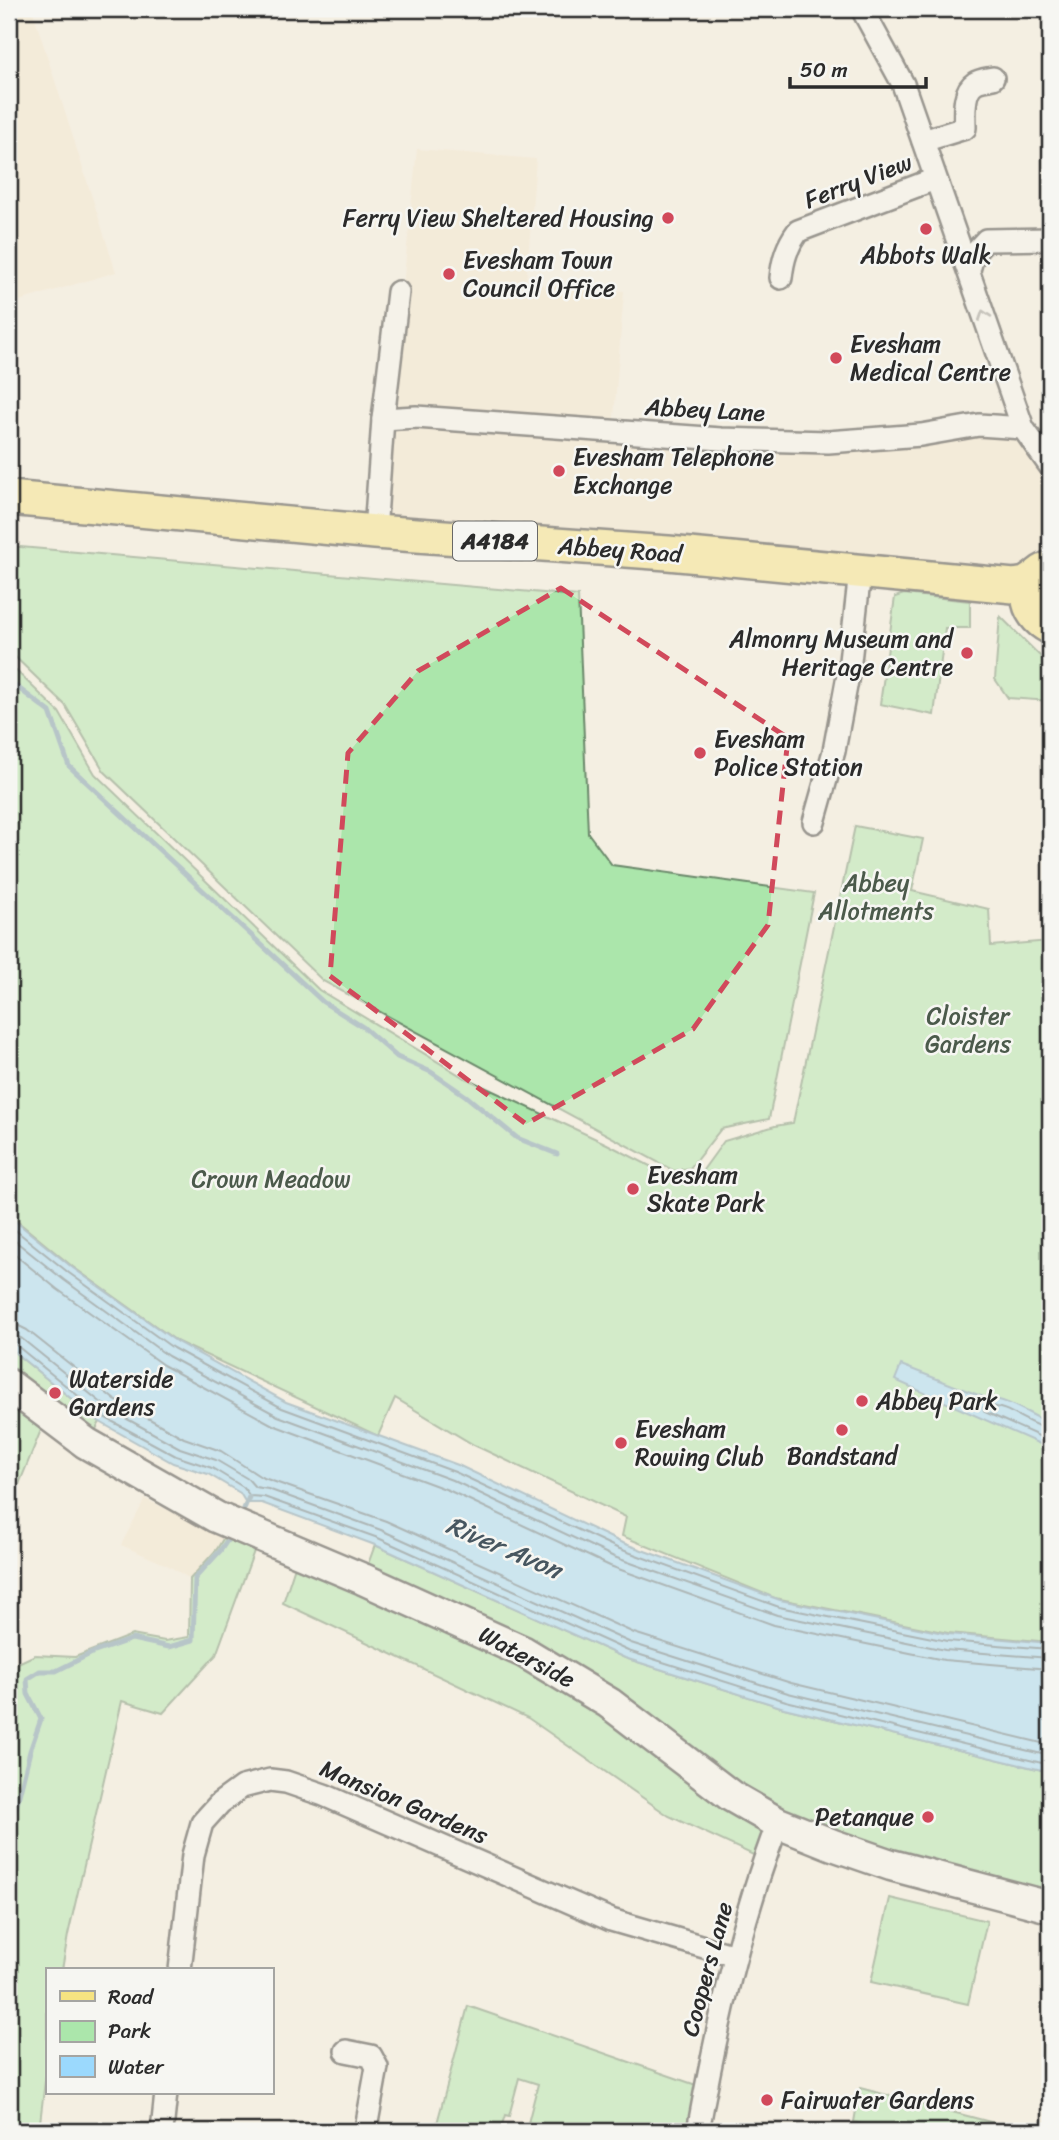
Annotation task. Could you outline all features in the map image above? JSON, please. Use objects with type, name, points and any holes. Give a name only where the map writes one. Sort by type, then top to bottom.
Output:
[{"type":"main road","name":"Abbey Road","points":[[9,498],[375,532],[668,553],[1014,586],[1026,584],[1045,570]]},
{"type":"main road","name":"A4184","points":[[1045,570],[1031,586],[1029,603],[1046,625]]},
{"type":"main road","name":"A4184","points":[[981,581],[1018,610],[1046,625]]},
{"type":"main road","name":"Waterside","points":[[9,1385],[86,1443],[216,1517],[363,1578],[524,1652],[609,1703],[731,1796],[778,1823],[891,1865],[1050,1907]]},
{"type":"street","points":[[862,9],[903,84],[1023,428],[1050,466]]},
{"type":"street","points":[[923,141],[965,128],[969,89],[976,82],[993,78]]},
{"type":"street","name":"Ferry View","points":[[781,278],[792,226],[935,179]]},
{"type":"street","points":[[955,231],[986,240],[1050,239]]},
{"type":"street","points":[[969,270],[974,253],[986,240]]},
{"type":"street","points":[[375,532],[383,419],[398,292]]},
{"type":"street","name":"Abbey Lane","points":[[383,419],[415,416],[721,439],[828,442],[921,435],[979,425],[1023,428]]},
{"type":"street","points":[[814,822],[834,751],[849,670],[860,572]]},
{"type":"street","name":"Mansion Gardens","points":[[180,1968],[193,1855],[202,1823],[220,1803],[242,1787],[270,1780],[286,1782],[324,1795],[611,1920],[734,1956]]},
{"type":"street","name":"Coopers Lane","points":[[698,2131],[734,1956],[778,1823]]},
{"type":"street","points":[[346,2052],[371,2056],[377,2067],[364,2131]]},
{"type":"street","points":[[162,2131],[166,2094]]},
{"type":"highlighted area","points":[[561,588],[788,738],[768,925],[693,1029],[526,1124],[330,976],[348,753],[418,671]]},
{"type":"shaded area","points":[[9,9],[32,9],[116,272],[9,304]]},
{"type":"shaded area","points":[[417,149],[536,159],[526,284],[624,291],[613,429],[827,440],[1025,426],[1045,465],[1050,491],[1050,550],[1042,566],[1023,579],[387,526],[389,424]]},
{"type":"shaded area","points":[[145,1499],[224,1537],[190,1579],[169,1566],[121,1545]]},
{"type":"green space","points":[[9,546],[578,596],[588,833],[612,865],[814,893],[769,1119],[721,1129],[690,1168],[674,1171],[323,981],[104,771],[65,705],[9,651]]},
{"type":"green space","points":[[904,594],[970,601],[970,628],[945,628],[934,715],[880,704],[895,597]]},
{"type":"green space","points":[[1000,616],[1050,666],[1050,701],[1008,698],[995,679]]},
{"type":"green space","points":[[9,664],[59,712],[95,774],[319,990],[463,1077],[607,1144],[681,1182],[698,1177],[724,1141],[793,1123],[855,826],[923,839],[912,891],[989,909],[991,946],[1050,941],[1050,1642],[948,1633],[775,1598],[622,1536],[626,1517],[474,1445],[395,1398],[378,1436],[178,1342],[73,1267],[11,1216]]},
{"type":"green space","name":"Waterside Gardens","points":[[9,1348],[100,1422],[95,1431],[9,1364]]},
{"type":"green space","points":[[9,1385],[47,1415],[9,1509]]},
{"type":"green space","points":[[224,1537],[254,1551],[216,1655],[163,1713],[122,1701],[62,1968],[46,1968],[46,2072],[39,2131],[9,2131],[9,1734],[17,1734],[12,1702],[18,1663],[35,1655],[75,1657],[132,1635],[165,1641],[189,1637],[190,1579],[217,1549]]},
{"type":"green space","points":[[375,1545],[625,1658],[784,1708],[1050,1772],[1050,1907],[779,1823],[764,1860],[669,1816],[528,1718],[283,1603],[300,1551],[363,1578]]},
{"type":"green space","points":[[890,1898],[987,1921],[968,2004],[871,1982]]},
{"type":"green space","points":[[468,2006],[696,2085],[688,2131],[560,2131],[528,2123],[538,2084],[519,2078],[509,2116],[505,2115],[500,2131],[435,2131]]},
{"type":"green space","points":[[860,2088],[1025,2131],[886,2131],[854,2122]]},
{"type":"water","name":"River Avon","points":[[9,1216],[73,1268],[177,1342],[286,1402],[458,1465],[620,1542],[780,1600],[948,1634],[1050,1643],[1050,1772],[784,1708],[625,1658],[375,1545],[262,1503],[246,1503],[240,1493],[208,1474],[173,1463],[100,1422],[9,1348]]},
{"type":"water","points":[[901,1365],[986,1398],[1011,1404],[1050,1423],[1049,1448],[895,1380]]},
{"type":"waterway","points":[[9,681],[50,712],[69,766],[323,1002],[363,1027],[397,1057],[431,1072],[466,1096],[517,1138],[557,1154]]},
{"type":"waterway","points":[[243,1511],[249,1497]]},
{"type":"waterway","points":[[9,1836],[30,1751],[41,1719],[28,1694],[27,1679],[40,1671],[56,1671],[92,1653],[132,1639],[169,1647],[193,1640],[195,1578],[228,1539]]},
{"type":"place","name":"Ferry View Sheltered Housing","points":[[668,218]]},
{"type":"place","name":"Abbots Walk","points":[[926,229]]},
{"type":"place","name":"Evesham Town Council Office","points":[[449,274]]},
{"type":"place","name":"Evesham Medical Centre","points":[[836,358]]},
{"type":"place","name":"Evesham Telephone Exchange","points":[[559,471]]},
{"type":"place","name":"Almonry Museum and Heritage Centre","points":[[967,653]]},
{"type":"place","name":"Evesham Police Station","points":[[700,753]]},
{"type":"place","name":"Evesham Skate Park","points":[[633,1189]]},
{"type":"place","name":"Waterside Gardens","points":[[55,1393]]},
{"type":"place","name":"Abbey Park","points":[[862,1401]]},
{"type":"place","name":"Bandstand","points":[[842,1430]]},
{"type":"place","name":"Evesham Rowing Club","points":[[621,1443]]},
{"type":"place","name":"Petanque","points":[[928,1817]]},
{"type":"place","name":"Fairwater Gardens","points":[[767,2100]]},
{"type":"park label","name":"Abbey Allotments","points":[[876,897]]},
{"type":"park label","name":"Cloister Gardens","points":[[968,1030]]},
{"type":"park label","name":"Crown Meadow","points":[[271,1179]]}]
